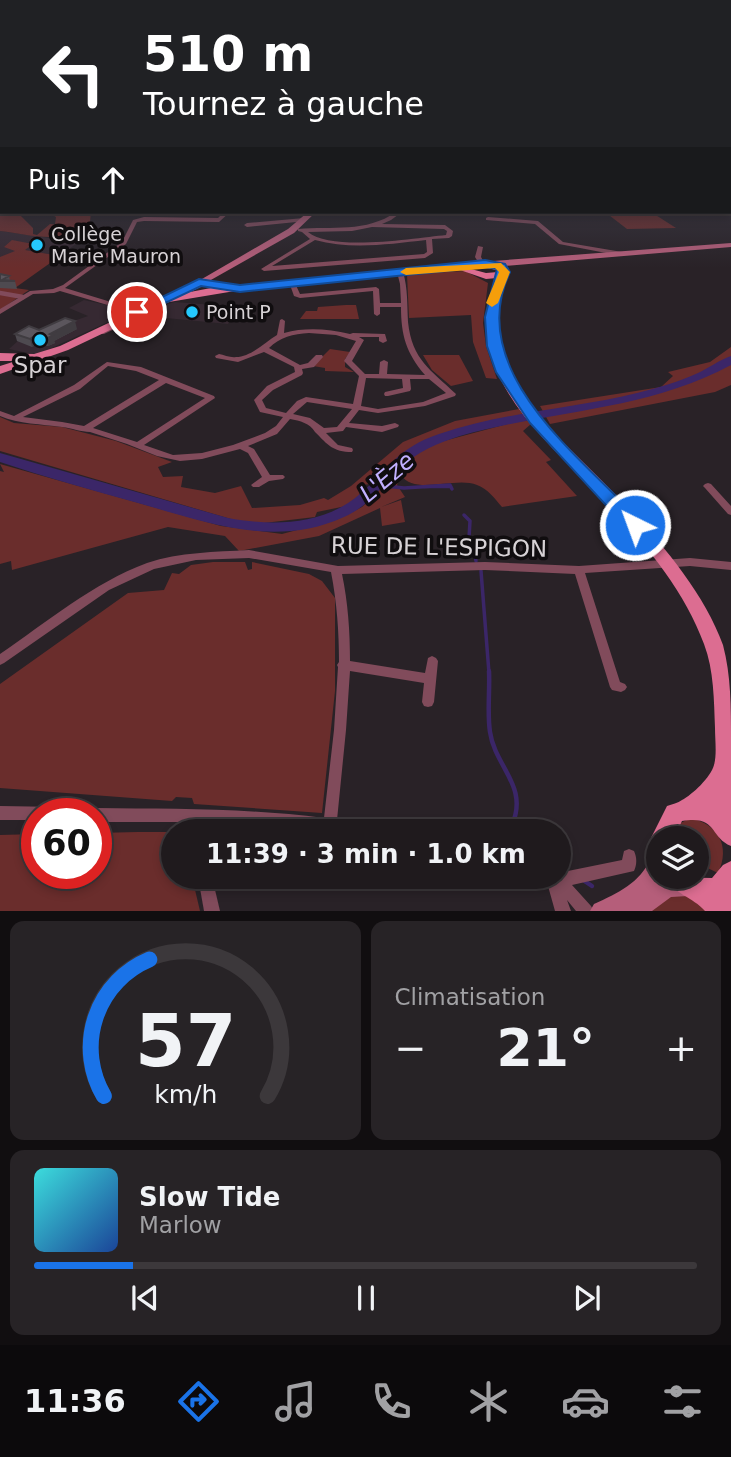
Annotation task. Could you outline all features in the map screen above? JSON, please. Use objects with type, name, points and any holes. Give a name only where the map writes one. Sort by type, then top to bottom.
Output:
[{"type":"main road","points":[[0,369],[8,357],[48,354],[161,301],[213,284],[298,229],[306,215]]},
{"type":"main road","points":[[213,284],[240,288],[443,268],[483,268],[530,259],[731,245]]},
{"type":"main road","points":[[483,268],[503,272],[530,259]]},
{"type":"main road","points":[[483,268],[496,290]]},
{"type":"main road","points":[[503,272],[496,290],[491,317],[494,346],[503,372],[520,401],[635,525],[677,579],[699,614],[714,646],[726,685],[731,729],[727,766],[729,831]]},
{"type":"main road","points":[[689,809],[712,788],[727,766]]},
{"type":"main road","points":[[667,826],[675,813],[702,809],[729,831]]},
{"type":"main road","points":[[601,911],[624,902],[642,889],[639,862]]},
{"type":"main road","points":[[709,885],[722,911]]},
{"type":"main road","points":[[633,909],[665,889]]},
{"type":"street","points":[[158,219],[162,214]]},
{"type":"street","points":[[61,289],[124,243],[132,225],[138,220],[219,220],[225,214]]},
{"type":"street","points":[[298,229],[355,228],[388,220],[396,214]]},
{"type":"street","points":[[247,225],[306,215]]},
{"type":"street","points":[[488,219],[536,222],[561,243],[622,254]]},
{"type":"street","points":[[298,229],[313,239],[361,244],[449,236],[450,231],[445,228],[374,226]]},
{"type":"street","points":[[313,239],[264,269],[425,256],[430,253],[429,238]]},
{"type":"street","points":[[480,247],[478,257],[483,268]]},
{"type":"street","points":[[0,413],[14,419],[84,430],[180,458],[271,434],[294,407],[306,399],[356,409],[403,408],[452,394],[429,377],[412,351],[405,326],[401,272]]},
{"type":"street","points":[[292,282],[296,295],[300,296],[376,289],[377,314]]},
{"type":"street","points":[[0,312],[32,292],[61,289],[111,304],[133,300],[142,302]]},
{"type":"street","points":[[0,293],[23,297]]},
{"type":"street","points":[[378,305],[405,305]]},
{"type":"street","points":[[78,342],[89,340],[147,312]]},
{"type":"street","points":[[280,334],[282,321]]},
{"type":"street","points":[[219,356],[237,360],[264,349],[280,334],[290,332],[383,334],[383,341]]},
{"type":"street","points":[[351,335],[361,342],[348,361],[363,376],[429,377]]},
{"type":"street","points":[[264,349],[298,368],[311,365],[319,357]]},
{"type":"street","points":[[383,376],[384,362]]},
{"type":"street","points":[[14,419],[77,387],[107,364],[138,369],[211,398],[138,445]]},
{"type":"street","points":[[298,368],[299,373],[270,388],[258,400],[263,410],[307,420],[335,447],[349,450]]},
{"type":"street","points":[[317,429],[332,432],[346,425],[356,409],[363,376]]},
{"type":"street","points":[[388,394],[407,389],[406,377]]},
{"type":"street","points":[[84,430],[165,380]]},
{"type":"street","points":[[346,425],[382,429],[395,425]]},
{"type":"street","points":[[239,444],[251,451],[267,478]]},
{"type":"street","points":[[256,485],[267,478],[280,477]]},
{"type":"street","points":[[708,486],[731,512]]},
{"type":"street","name":"RUE DE L'ESPIGON","points":[[0,660],[105,587],[163,563],[196,556],[249,554],[336,570],[485,566],[579,570],[690,562],[731,566]]},
{"type":"street","points":[[330,819],[343,665],[342,593],[336,570]]},
{"type":"street","points":[[579,570],[616,688],[621,687]]},
{"type":"street","points":[[428,702],[432,661]]},
{"type":"street","points":[[343,665],[430,679]]},
{"type":"street","points":[[0,813],[21,813]]},
{"type":"street","points":[[112,815],[222,819]]},
{"type":"street","points":[[571,875],[639,862]]},
{"type":"street","points":[[207,889],[212,911]]},
{"type":"street","points":[[555,889],[564,910]]},
{"type":"street","points":[[566,889],[586,911]]},
{"type":"shaded area","points":[[0,214],[19,214],[33,228],[33,234],[37,235],[50,224],[63,225],[55,224],[56,217],[51,214],[91,214],[90,222],[70,234],[48,237],[0,231]]},
{"type":"shaded area","points":[[608,214],[654,214],[676,228],[627,229]]},
{"type":"shaded area","name":"Collège Marie Mauron","points":[[0,231],[81,240],[60,256],[23,250],[0,264]]},
{"type":"shaded area","points":[[12,240],[33,244],[25,250],[60,256],[15,288],[29,290],[0,310],[0,257],[15,251],[4,247]]},
{"type":"shaded area","points":[[465,271],[488,283],[483,323],[486,346],[497,379],[486,378],[473,342],[471,315],[409,318],[407,274]]},
{"type":"shaded area","points":[[84,300],[116,307],[132,301],[145,305],[45,351],[33,354],[9,349],[19,340],[88,316],[69,308]]},
{"type":"shaded area","name":"Point P","points":[[175,302],[239,307],[228,324],[145,316],[153,308]]},
{"type":"shaded area","points":[[356,305],[359,319],[300,319],[306,311],[317,311],[318,307]]},
{"type":"shaded area","points":[[731,347],[731,385],[715,392],[550,424],[540,406],[661,387],[673,376],[668,372],[710,362]]},
{"type":"shaded area","points":[[330,349],[350,352],[345,359],[345,367],[354,372],[325,371],[325,368],[313,366]]},
{"type":"shaded area","points":[[423,355],[459,355],[473,381],[451,386],[432,370]]},
{"type":"shaded area","points":[[519,409],[523,415],[440,436],[402,454],[371,484],[362,485],[359,496],[351,505],[317,512],[315,517],[264,523],[241,522],[0,451],[0,417],[14,423],[62,427],[116,441],[172,462],[158,467],[163,477],[183,476],[181,487],[215,493],[241,486],[252,508],[300,505],[324,498],[328,500],[351,486],[403,442],[455,421]]},
{"type":"shaded area","points":[[526,419],[531,424],[523,431],[551,460],[546,462],[577,496],[502,507],[477,485],[416,484],[401,475],[397,485],[405,497],[381,507],[401,500],[405,522],[382,526],[380,508],[319,536],[239,551],[225,536],[168,527],[12,570],[11,561],[0,564],[0,471],[4,472],[0,464],[221,526],[282,534],[338,519],[362,507],[387,483],[398,465],[420,451],[440,442]]},
{"type":"shaded area","points":[[245,562],[248,570],[252,569],[252,562],[309,574],[322,581],[335,598],[335,691],[322,813],[194,804],[192,798],[176,797],[172,801],[0,788],[0,684],[128,593],[164,590],[172,573],[179,574],[191,565]]},
{"type":"shaded area","points":[[690,818],[708,825],[715,831],[723,854],[718,873],[709,869],[709,826],[680,826]]},
{"type":"shaded area","points":[[161,831],[161,889],[195,889],[200,911],[0,911],[0,835],[21,834],[21,889],[112,889],[112,833]]},
{"type":"shaded area","points":[[686,895],[714,911],[649,911],[667,896]]},
{"type":"building","points":[[0,274],[9,276],[2,280],[15,281],[0,281]]},
{"type":"building","points":[[65,318],[75,321],[50,334],[53,335],[46,339],[36,335],[30,339],[15,334],[29,326],[39,330]]},
{"type":"waterway","name":"L'Èze","points":[[0,457],[212,519],[261,528],[297,526],[346,511],[371,492],[404,457],[443,437],[508,421],[640,396],[702,376],[731,360]]},
{"type":"waterway","points":[[392,487],[376,485],[404,488],[451,487]]},
{"type":"waterway","points":[[424,487],[451,487]]},
{"type":"waterway","points":[[464,515],[470,521],[469,538],[473,542],[476,561]]},
{"type":"waterway","points":[[481,571],[489,673]]},
{"type":"waterway","points":[[489,673],[490,732],[498,756],[514,788],[516,811],[514,819]]},
{"type":"waterway","points":[[583,880],[592,886]]},
{"type":"slow traffic","points":[[406,272],[497,265],[505,272],[501,275],[492,303]]},
{"type":"place","name":"Collège Marie Mauron","points":[[37,245]]},
{"type":"place","name":"Point P","points":[[192,312]]},
{"type":"place","name":"Spar","points":[[40,340]]},
{"type":"route","points":[[137,312],[199,283],[240,288],[485,264],[501,267],[505,272],[501,275],[492,305],[491,330],[498,360],[510,386],[535,420],[635,525]]}]
